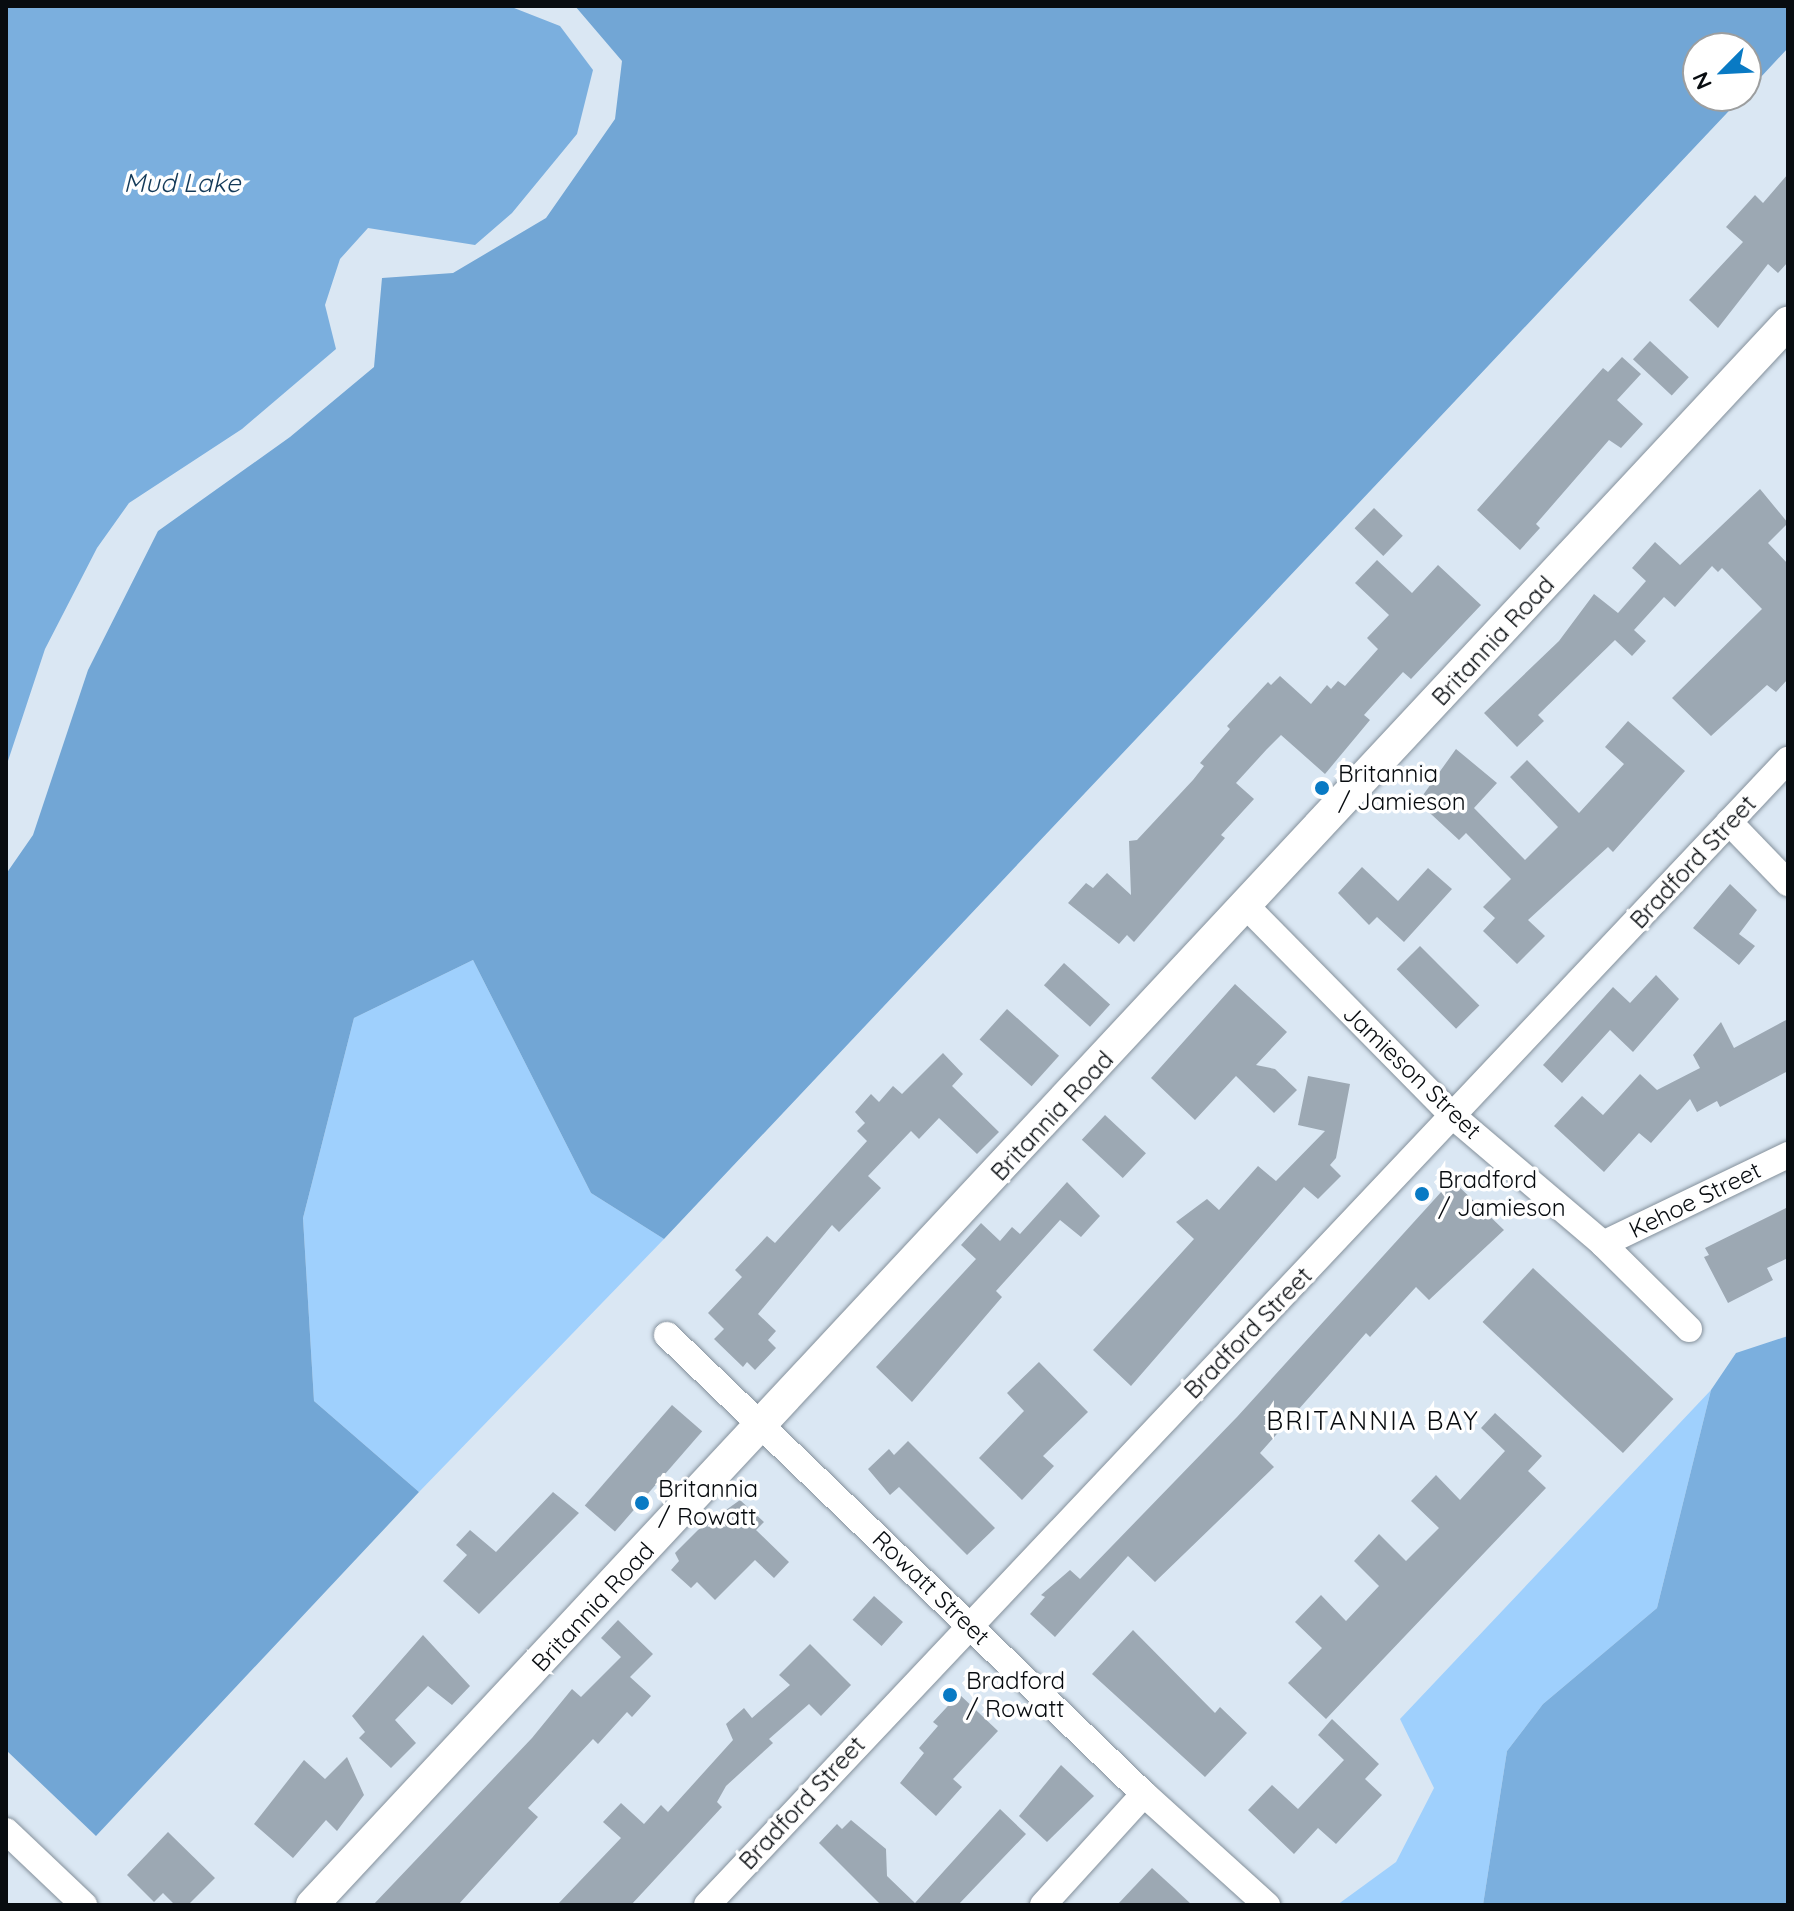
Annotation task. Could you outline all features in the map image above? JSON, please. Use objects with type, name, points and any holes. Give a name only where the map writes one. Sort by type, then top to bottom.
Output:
[{"type":"street","name":"Britannia Road","points":[[312,1905],[764,1425],[1788,323]]},
{"type":"street","name":"Bradford Street","points":[[707,1905],[1788,760]]},
{"type":"street","points":[[1729,822],[1788,883]]},
{"type":"street","name":"Jamieson Street","points":[[1247,907],[1454,1117],[1603,1244],[1689,1329]]},
{"type":"street","name":"Kehoe Street","points":[[1603,1244],[1788,1155]]},
{"type":"street","name":"Rowatt Street","points":[[667,1335],[764,1425],[1144,1794],[1267,1905]]},
{"type":"street","points":[[1043,1905],[1144,1794]]},
{"type":"street","points":[[6,1831],[84,1905]]},
{"type":"shaded area","points":[[575,6],[1788,6],[1788,48],[1762,76],[1762,32],[1682,32],[1682,112],[1728,112],[664,1239],[591,1193],[473,960],[354,1018],[303,1218],[314,1401],[419,1492],[96,1836],[6,1750],[6,874],[33,835],[88,670],[158,531],[290,437],[374,367],[382,278],[453,273],[546,218],[615,119],[622,61]]},
{"type":"shaded area","points":[[473,960],[591,1193],[664,1239],[419,1492],[314,1401],[303,1218],[354,1018]]},
{"type":"shaded area","points":[[1711,1390],[1657,1608],[1543,1704],[1507,1751],[1483,1905],[1337,1905],[1396,1862],[1434,1788],[1400,1719]]},
{"type":"water","name":"Mud Lake","points":[[6,6],[509,6],[560,26],[593,70],[577,134],[512,213],[475,245],[368,228],[340,259],[325,305],[336,349],[242,429],[129,503],[97,548],[45,649],[6,767]]},
{"type":"water","points":[[1788,1336],[1788,1905],[1483,1905],[1507,1751],[1543,1704],[1657,1608],[1711,1390],[1736,1353]]},
{"type":"building","points":[[1788,174],[1788,262],[1778,273],[1768,264],[1718,328],[1689,300],[1743,242],[1726,227],[1755,195],[1763,203]]},
{"type":"building","points":[[1650,341],[1689,377],[1672,395],[1633,359]]},
{"type":"building","points":[[1622,357],[1641,374],[1617,400],[1643,424],[1621,448],[1609,440],[1536,524],[1540,528],[1520,550],[1477,510],[1603,368],[1608,372]]},
{"type":"building","points":[[1760,489],[1788,523],[1768,543],[1788,564],[1788,679],[1776,692],[1767,685],[1711,736],[1672,698],[1762,609],[1722,568],[1718,572],[1712,566],[1675,607],[1664,597],[1634,630],[1646,641],[1632,656],[1615,640],[1538,715],[1544,721],[1517,747],[1484,713],[1559,641],[1594,594],[1618,613],[1646,581],[1632,568],[1655,542],[1680,565]]},
{"type":"building","points":[[1374,508],[1403,536],[1383,556],[1355,528]]},
{"type":"building","points":[[1377,560],[1412,593],[1438,565],[1481,605],[1411,679],[1403,672],[1364,715],[1370,720],[1325,774],[1281,735],[1236,783],[1254,799],[1221,835],[1225,838],[1134,942],[1127,935],[1119,944],[1068,903],[1086,883],[1093,888],[1107,873],[1131,895],[1129,841],[1137,840],[1193,780],[1204,766],[1200,763],[1230,729],[1227,726],[1268,682],[1271,685],[1280,676],[1311,704],[1327,685],[1331,689],[1338,681],[1345,686],[1378,649],[1367,638],[1389,615],[1355,583]]},
{"type":"building","points":[[1628,721],[1685,771],[1613,852],[1608,847],[1528,920],[1545,936],[1517,964],[1483,931],[1495,918],[1483,907],[1511,879],[1466,833],[1459,840],[1418,802],[1456,749],[1497,783],[1474,808],[1525,860],[1558,827],[1510,777],[1527,760],[1579,813],[1624,764],[1605,747]]},
{"type":"building","points":[[1362,867],[1398,901],[1428,868],[1452,889],[1404,942],[1377,917],[1369,925],[1338,893]]},
{"type":"building","points":[[1730,884],[1757,910],[1739,934],[1755,946],[1739,965],[1693,928]]},
{"type":"building","points":[[1420,946],[1479,1005],[1456,1029],[1397,969]]},
{"type":"building","points":[[1064,963],[1110,1004],[1090,1027],[1044,985]]},
{"type":"building","points":[[1656,975],[1679,999],[1633,1052],[1610,1030],[1562,1083],[1543,1065],[1613,987],[1630,1003]]},
{"type":"building","points":[[1235,984],[1287,1032],[1256,1065],[1275,1069],[1297,1090],[1274,1113],[1236,1076],[1195,1120],[1151,1078]]},
{"type":"building","points":[[1007,1009],[1059,1056],[1032,1086],[980,1039]]},
{"type":"building","points":[[1788,1019],[1788,1071],[1720,1107],[1717,1101],[1697,1112],[1690,1099],[1651,1143],[1639,1133],[1604,1172],[1554,1126],[1582,1096],[1603,1115],[1640,1074],[1657,1090],[1700,1068],[1693,1055],[1721,1022],[1734,1048]]},
{"type":"building","points":[[943,1053],[963,1074],[952,1086],[999,1132],[977,1154],[939,1118],[919,1139],[911,1131],[868,1176],[881,1188],[839,1232],[832,1225],[758,1314],[776,1331],[768,1340],[776,1348],[755,1370],[747,1362],[743,1367],[714,1339],[724,1329],[708,1313],[742,1277],[735,1270],[767,1236],[775,1243],[867,1141],[857,1131],[865,1123],[855,1112],[871,1094],[879,1102],[893,1086],[902,1094]]},
{"type":"building","points":[[1308,1076],[1350,1084],[1336,1158],[1330,1165],[1341,1176],[1318,1199],[1304,1187],[1131,1386],[1093,1350],[1194,1239],[1176,1222],[1207,1199],[1219,1210],[1258,1166],[1276,1181],[1325,1131],[1298,1125]]},
{"type":"building","points":[[1105,1115],[1146,1153],[1123,1178],[1082,1140]]},
{"type":"building","points":[[1452,1180],[1504,1230],[1429,1300],[1416,1287],[1370,1337],[1366,1333],[1260,1453],[1274,1467],[1155,1582],[1128,1556],[1055,1637],[1030,1614],[1045,1597],[1041,1595],[1070,1570],[1080,1579],[1237,1417]]},
{"type":"building","points":[[1067,1182],[1100,1216],[1081,1237],[1060,1220],[996,1291],[1002,1297],[912,1402],[876,1367],[976,1259],[961,1245],[981,1223],[1000,1241],[1012,1227],[1020,1234]]},
{"type":"building","points":[[1788,1207],[1788,1258],[1767,1268],[1773,1280],[1728,1303],[1704,1257],[1709,1255],[1705,1248]]},
{"type":"building","points":[[1533,1268],[1673,1399],[1623,1453],[1483,1322]]},
{"type":"building","points":[[1039,1362],[1088,1412],[1043,1456],[1054,1466],[1022,1500],[979,1458],[1024,1411],[1007,1393]]},
{"type":"building","points":[[672,1405],[702,1431],[615,1532],[585,1505]]},
{"type":"building","points":[[1495,1413],[1542,1456],[1528,1471],[1546,1488],[1326,1719],[1288,1683],[1322,1648],[1295,1622],[1321,1595],[1346,1621],[1379,1586],[1354,1561],[1379,1534],[1406,1561],[1439,1528],[1411,1501],[1436,1475],[1460,1500],[1505,1451],[1481,1428]]},
{"type":"building","points":[[908,1441],[995,1528],[967,1555],[899,1487],[890,1495],[868,1469],[889,1449],[894,1455]]},
{"type":"building","points":[[553,1492],[579,1513],[479,1614],[443,1581],[467,1555],[456,1545],[470,1530],[496,1552]]},
{"type":"building","points":[[740,1500],[764,1522],[756,1530],[789,1562],[774,1578],[755,1560],[715,1600],[697,1582],[691,1588],[671,1570],[679,1561],[675,1553],[698,1530]]},
{"type":"building","points":[[874,1596],[903,1622],[882,1646],[853,1620]]},
{"type":"building","points":[[618,1620],[653,1654],[630,1677],[651,1696],[632,1717],[627,1712],[598,1744],[593,1739],[528,1808],[538,1817],[458,1905],[373,1905],[532,1738],[572,1689],[581,1697],[621,1657],[601,1638]]},
{"type":"building","points":[[1133,1630],[1215,1713],[1220,1707],[1247,1733],[1205,1777],[1092,1674]]},
{"type":"building","points":[[423,1635],[470,1686],[452,1705],[428,1686],[395,1720],[416,1743],[391,1768],[359,1738],[365,1732],[352,1716]]},
{"type":"building","points":[[810,1644],[851,1685],[821,1716],[809,1704],[769,1739],[773,1743],[726,1786],[717,1802],[722,1807],[631,1905],[557,1905],[621,1838],[603,1822],[621,1803],[644,1824],[661,1805],[668,1812],[733,1740],[726,1724],[744,1708],[752,1718],[790,1685],[779,1675]]},
{"type":"building","points":[[959,1694],[998,1731],[953,1779],[962,1787],[936,1816],[900,1783],[924,1753],[919,1748],[938,1726],[933,1722]]},
{"type":"building","points":[[1332,1719],[1379,1764],[1365,1779],[1382,1795],[1336,1844],[1318,1828],[1294,1854],[1248,1810],[1272,1785],[1298,1809],[1344,1760],[1318,1735]]},
{"type":"building","points":[[347,1757],[364,1795],[337,1831],[326,1820],[293,1858],[254,1824],[304,1760],[325,1779]]},
{"type":"building","points":[[1061,1765],[1094,1796],[1047,1842],[1019,1816]]},
{"type":"building","points":[[1000,1809],[1026,1834],[958,1905],[881,1905],[819,1843],[837,1824],[842,1829],[851,1820],[886,1849],[887,1876],[915,1903]]},
{"type":"building","points":[[168,1832],[215,1878],[188,1905],[175,1905],[163,1893],[154,1902],[127,1875]]},
{"type":"building","points":[[1152,1868],[1175,1889],[1192,1905],[1117,1905]]},
{"type":"place","name":"Britannia / Jamieson","points":[[1322,788]]},
{"type":"place","name":"Bradford / Jamieson","points":[[1422,1194]]},
{"type":"place","name":"Britannia / Rowatt","points":[[642,1503]]},
{"type":"place","name":"Bradford / Rowatt","points":[[950,1695]]},
{"type":"district","name":"BRITANNIA BAY","points":[[1373,1421]]}]
